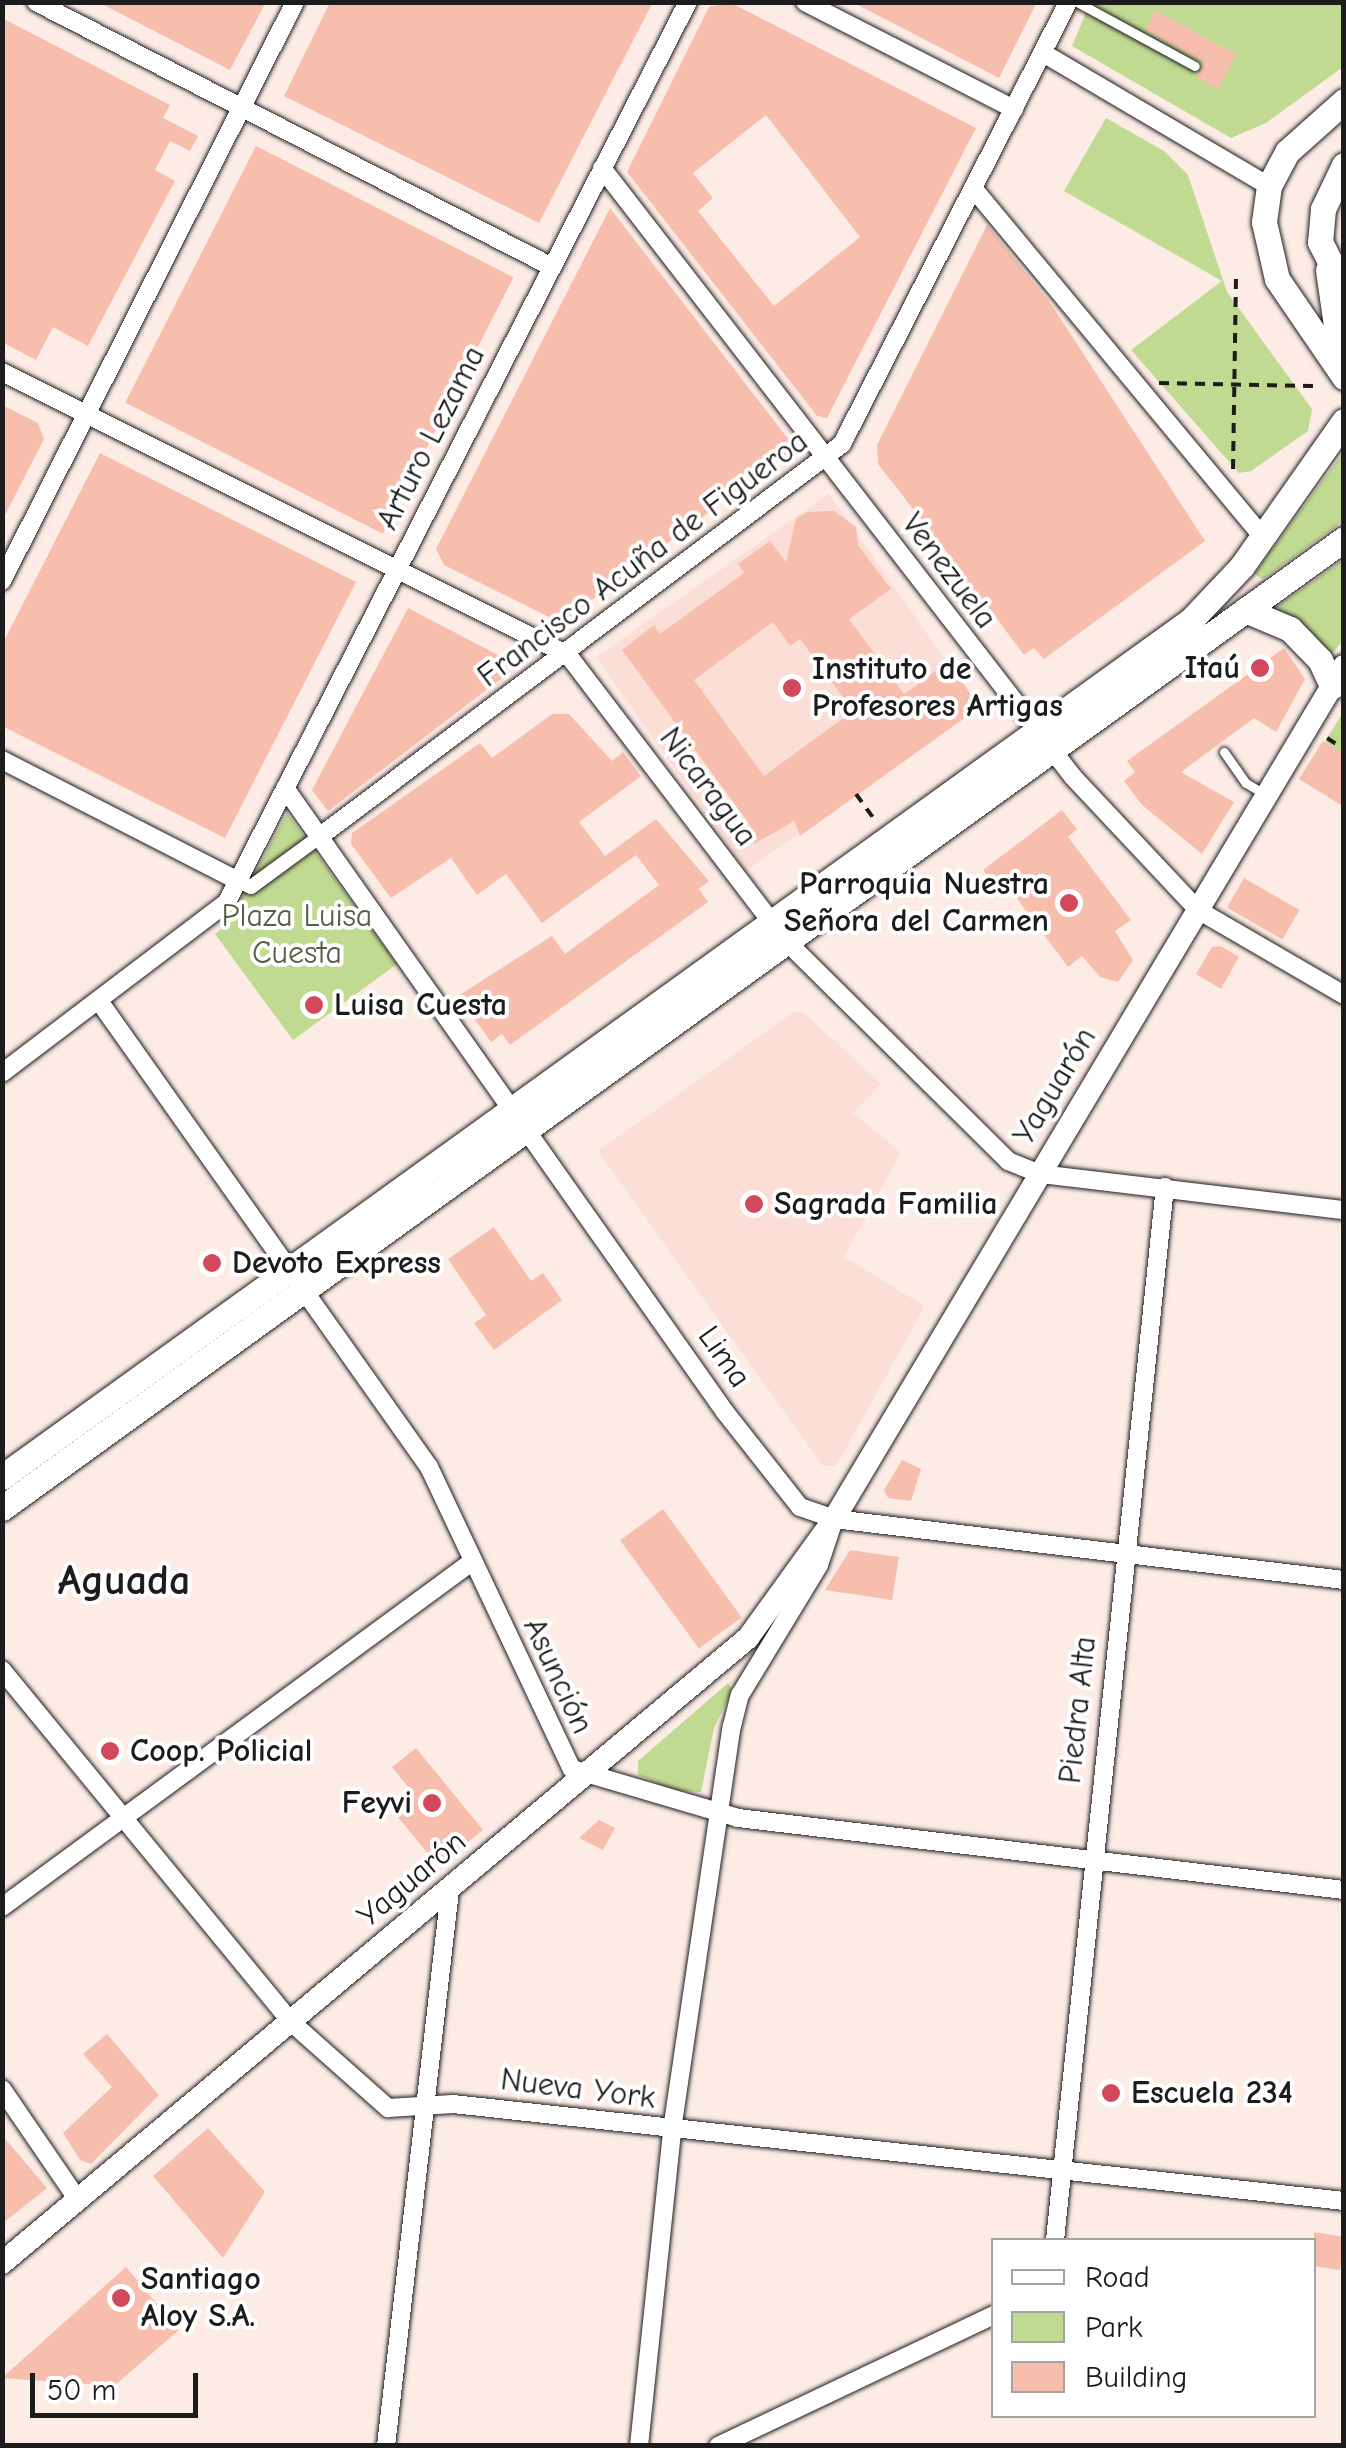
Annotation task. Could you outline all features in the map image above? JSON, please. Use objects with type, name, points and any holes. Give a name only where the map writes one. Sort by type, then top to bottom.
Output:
[{"type":"main road","points":[[1343,376],[1276,279],[1264,222],[1269,186],[1302,132],[1344,100]]},
{"type":"main road","points":[[1343,376],[1323,210],[1344,164]]},
{"type":"main road","points":[[1327,265],[1344,289]]},
{"type":"main road","points":[[2,1508],[298,1279],[1042,741],[1191,620],[1263,537],[1344,421]]},
{"type":"main road","points":[[779,932],[888,838],[1245,610],[1344,540]]},
{"type":"main road","points":[[1245,610],[1290,629],[1340,677]]},
{"type":"main road","points":[[2,1477],[298,1279]]},
{"type":"street","points":[[36,2],[552,267]]},
{"type":"street","points":[[2,580],[295,2]]},
{"type":"street","name":"Arturo Lezama","points":[[99,1001],[227,902],[688,2]]},
{"type":"street","points":[[805,2],[1014,109]]},
{"type":"street","name":"Francisco Acuña de Figueroa","points":[[320,837],[828,460],[864,412],[1068,2]]},
{"type":"street","points":[[1043,53],[1269,186]]},
{"type":"street","name":"Venezuela","points":[[602,168],[1042,741],[1198,910],[1344,995]]},
{"type":"street","points":[[973,188],[1263,537]]},
{"type":"street","name":"Nicaragua","points":[[2,372],[568,656],[779,932],[1008,1161],[1040,1174],[1344,1210]]},
{"type":"street","name":"Yaguarón","points":[[2,2262],[588,1778],[748,1638],[834,1518],[1340,677]]},
{"type":"street","points":[[2,760],[251,886],[320,837]]},
{"type":"street","name":"Lima","points":[[285,788],[787,1495],[813,1514],[834,1518],[1344,1580]]},
{"type":"street","points":[[2,1073],[99,1001]]},
{"type":"street","name":"Asunción","points":[[99,1001],[429,1467],[561,1755],[588,1778],[716,1813],[1344,1890]]},
{"type":"street","name":"Piedra Alta","points":[[1054,2238],[1058,2172],[1164,1187]]},
{"type":"street","name":"Yaguarón","points":[[639,2446],[672,2130],[716,1813],[740,1695],[819,1566],[834,1518]]},
{"type":"street","points":[[2,1907],[473,1561]]},
{"type":"street","name":"Nueva York","points":[[2,1670],[291,2022],[388,2108],[422,2110],[453,2104],[1344,2201]]},
{"type":"street","points":[[386,2446],[450,1890]]},
{"type":"street","points":[[2,2089],[78,2200]]},
{"type":"street","points":[[718,2446],[991,2316]]},
{"type":"lane","points":[[1077,2],[1195,66]]},
{"type":"lane","points":[[1224,752],[1246,783],[1266,795]]},
{"type":"path","points":[[1233,473],[1236,278]]},
{"type":"path","points":[[1154,383],[1234,380],[1313,386]]},
{"type":"path","points":[[1323,736],[1344,749]]},
{"type":"path","points":[[856,794],[888,838]]},
{"type":"shaded area","name":"Instituto de Profesores Artigas","points":[[829,494],[979,708],[746,871],[596,657]]},
{"type":"shaded area","name":"Sagrada Familia","points":[[794,1012],[804,1013],[882,1084],[853,1113],[901,1152],[844,1257],[925,1306],[836,1466],[823,1466],[598,1151]]},
{"type":"green space","points":[[1090,3],[1343,3],[1343,67],[1266,123],[1231,138],[1072,46]]},
{"type":"green space","points":[[1106,118],[1164,151],[1188,175],[1227,292],[1312,409],[1308,431],[1251,471],[1239,473],[1131,350],[1222,281],[1064,191]]},
{"type":"green space","points":[[1343,453],[1343,521],[1263,579],[1254,574]]},
{"type":"green space","points":[[1343,560],[1343,640],[1329,658],[1274,609]]},
{"type":"green space","points":[[1343,712],[1344,754],[1325,742]]},
{"type":"green space","name":"Plaza Luisa Cuesta","points":[[287,813],[397,964],[293,1040],[215,934],[229,922]]},
{"type":"green space","points":[[728,1683],[732,1690],[714,1728],[701,1792],[676,1791],[638,1775],[638,1761]]},
{"type":"building","points":[[98,2],[266,2],[230,70]]},
{"type":"building","points":[[330,2],[653,2],[539,223],[284,96]]},
{"type":"building","points":[[729,2],[976,128],[827,418],[817,416],[627,172],[709,7]],"holes":[[[766,115],[860,237],[774,306],[698,211],[713,198],[693,173]]]},
{"type":"building","points":[[852,2],[1037,2],[999,78]]},
{"type":"building","points":[[1155,11],[1236,54],[1218,89],[1196,77],[1204,62],[1145,30]]},
{"type":"building","points":[[2,18],[170,105],[163,118],[198,136],[190,151],[170,141],[155,170],[175,181],[88,346],[53,327],[36,360],[2,342]]},
{"type":"building","points":[[256,146],[514,277],[383,534],[125,403]]},
{"type":"building","points":[[610,208],[792,444],[791,451],[561,623],[444,565],[436,549]]},
{"type":"building","points":[[987,225],[1051,304],[1205,541],[1044,659],[1034,648],[1024,655],[988,607],[972,620],[935,574],[952,559],[878,464],[877,445]]},
{"type":"building","points":[[2,405],[38,423],[44,439],[2,521]]},
{"type":"building","points":[[100,453],[356,582],[225,838],[2,726],[2,645]]},
{"type":"building","name":"Instituto de Profesores Artigas","points":[[834,511],[856,527],[858,545],[891,589],[849,619],[904,694],[948,662],[980,707],[800,836],[794,821],[754,844],[750,825],[622,650],[654,625],[660,634],[744,573],[738,564],[770,541],[786,562],[796,519],[807,512]],"holes":[[[773,622],[790,646],[800,639],[853,711],[764,776],[694,680]]]},
{"type":"building","points":[[408,608],[498,655],[510,672],[328,811],[312,790]]},
{"type":"building","points":[[1284,648],[1305,679],[1276,732],[1254,718],[1181,772],[1234,802],[1202,854],[1142,805],[1124,781],[1135,772],[1127,761]]},
{"type":"building","points":[[552,714],[569,714],[612,761],[623,752],[641,776],[579,822],[605,856],[656,819],[709,881],[699,889],[708,902],[510,1045],[502,1034],[491,1042],[458,996],[552,936],[565,954],[659,885],[636,855],[542,923],[506,874],[477,895],[451,858],[391,898],[351,844],[352,833],[480,743],[492,758]]},
{"type":"building","points":[[1323,741],[1344,754],[1344,807],[1299,779]]},
{"type":"building","name":"Parroquia Nuestra Señora del Carmen","points":[[1062,810],[1077,829],[1068,837],[1131,920],[1115,931],[1133,960],[1118,982],[1100,977],[1082,956],[1068,967],[1004,881],[996,886],[983,870]]},
{"type":"building","points":[[1244,878],[1299,910],[1282,939],[1227,907]]},
{"type":"building","points":[[1221,946],[1239,957],[1221,989],[1196,974],[1212,947]]},
{"type":"building","points":[[494,1227],[531,1281],[543,1273],[562,1300],[494,1350],[474,1323],[486,1315],[448,1259]]},
{"type":"building","points":[[902,1460],[921,1469],[911,1501],[888,1498],[884,1490]]},
{"type":"building","points":[[663,1509],[742,1617],[699,1649],[620,1540]]},
{"type":"building","points":[[850,1550],[899,1557],[892,1600],[825,1590]]},
{"type":"building","name":"Feyvi","points":[[416,1748],[483,1830],[438,1866],[393,1811],[414,1794],[392,1767]]},
{"type":"building","points":[[599,1820],[615,1828],[603,1850],[579,1838]]},
{"type":"building","points":[[107,2034],[159,2095],[91,2164],[80,2160],[63,2133],[112,2087],[83,2054]]},
{"type":"building","points":[[208,2128],[265,2192],[223,2258],[153,2176]]},
{"type":"building","points":[[2,2135],[47,2188],[2,2224]]},
{"type":"building","points":[[1314,2232],[1344,2237],[1340,2270],[1316,2266]]},
{"type":"building","name":"Santiago Aloy S.A.","points":[[126,2267],[179,2330],[114,2386],[2,2378]]},
{"type":"place","name":"Itaú","points":[[1260,668]]},
{"type":"place","name":"Instituto de Profesores Artigas","points":[[792,688]]},
{"type":"place","name":"Parroquia Nuestra Señora del Carmen","points":[[1069,903]]},
{"type":"place","name":"Luisa Cuesta","points":[[314,1005]]},
{"type":"place","name":"Sagrada Familia","points":[[754,1204]]},
{"type":"place","name":"Devoto Express","points":[[212,1263]]},
{"type":"place","name":"Coop. Policial","points":[[110,1751]]},
{"type":"place","name":"Feyvi","points":[[432,1803]]},
{"type":"place","name":"Escuela 234","points":[[1111,2093]]},
{"type":"place","name":"Santiago Aloy S.A.","points":[[121,2298]]},
{"type":"district","name":"Aguada","points":[[124,1581]]}]
